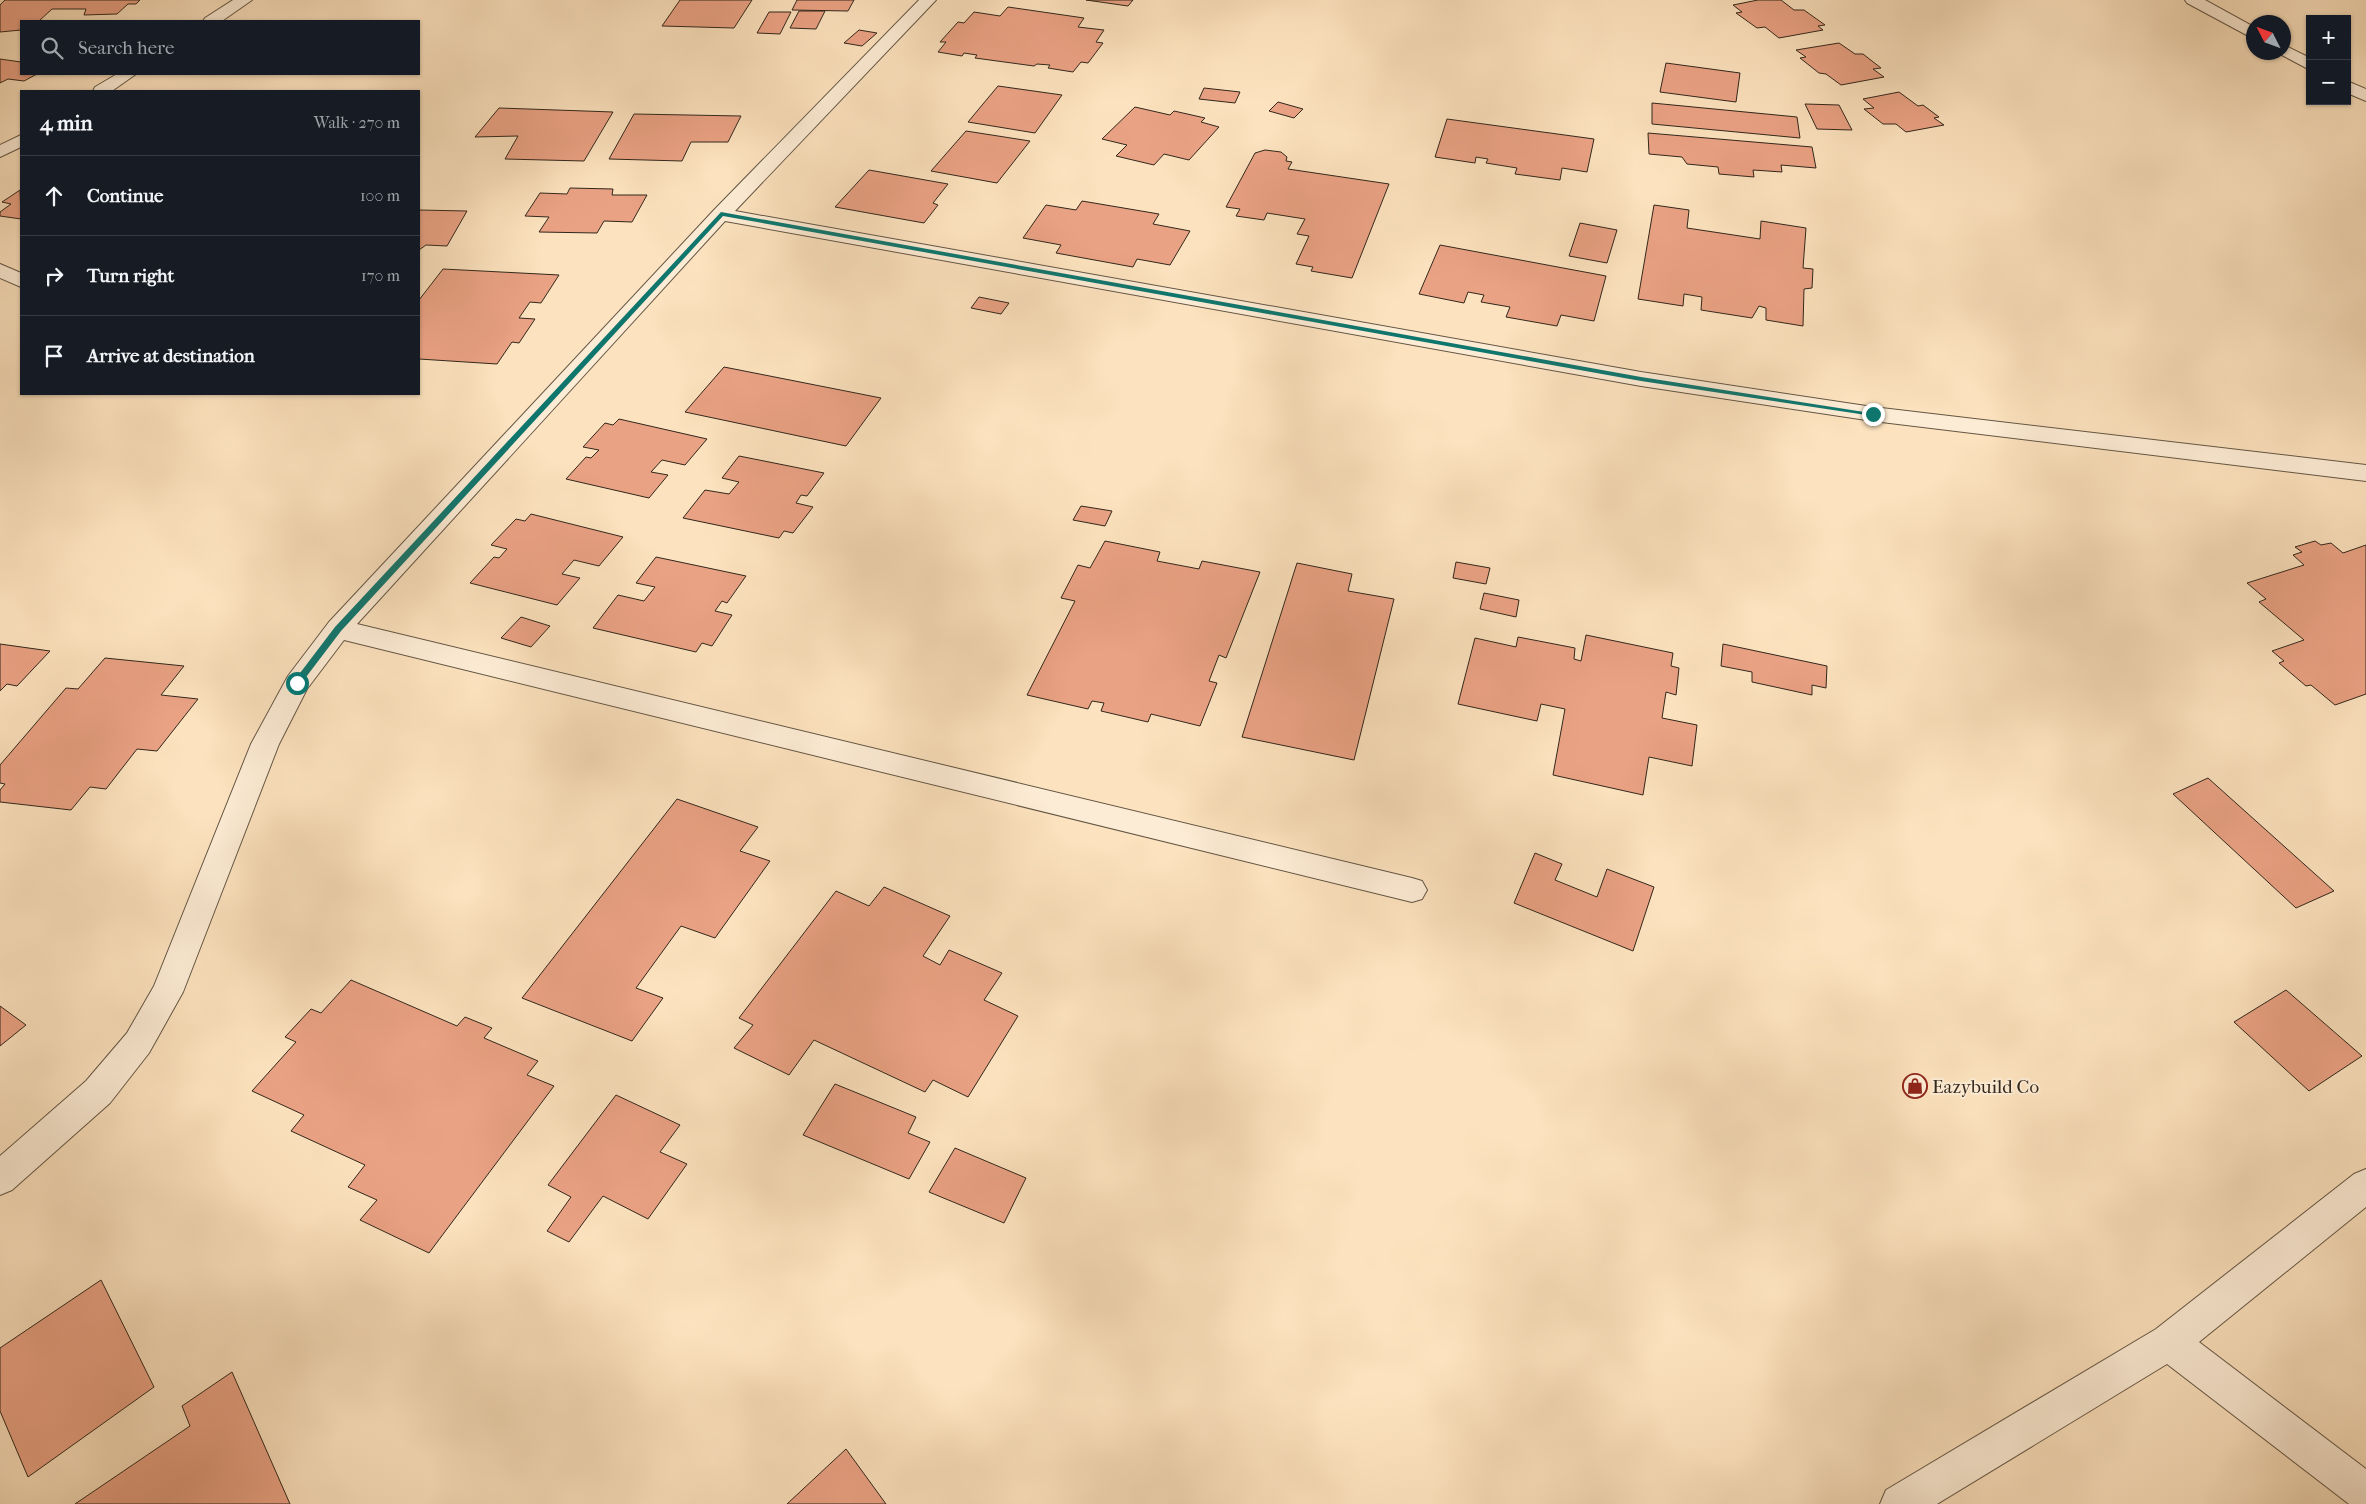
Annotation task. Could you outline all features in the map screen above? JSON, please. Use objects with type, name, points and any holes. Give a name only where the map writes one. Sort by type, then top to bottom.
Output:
[{"type":"street","points":[[213,20],[244,0]]},
{"type":"street","points":[[0,1178],[98,1092],[138,1042],[167,992],[265,744],[297,683],[338,629],[721,214],[928,0]]},
{"type":"street","points":[[2193,0],[2246,30]]},
{"type":"street","points":[[2291,54],[2306,63]]},
{"type":"street","points":[[103,90],[126,75]]},
{"type":"street","points":[[2351,88],[2366,96]]},
{"type":"street","points":[[0,152],[20,141]]},
{"type":"street","points":[[721,214],[1641,379],[1873,414],[2366,473]]},
{"type":"street","points":[[0,270],[20,280]]},
{"type":"street","points":[[338,629],[1412,890]]},
{"type":"street","points":[[1900,1504],[2169,1342],[2366,1186]]},
{"type":"street","points":[[2169,1342],[2366,1493]]},
{"type":"building","points":[[5,0],[140,0],[136,4],[128,4],[117,14],[84,15],[86,9],[52,9],[40,20],[20,20],[20,30],[0,32],[0,5]]},
{"type":"building","points":[[680,0],[752,0],[734,28],[662,26]]},
{"type":"building","points":[[797,0],[854,0],[848,11],[792,10]]},
{"type":"building","points":[[1086,0],[1133,0],[1128,6]]},
{"type":"building","points":[[1758,0],[1781,0],[1794,10],[1804,10],[1825,25],[1818,26],[1823,30],[1779,38],[1765,27],[1757,28],[1736,13],[1742,12],[1733,5]]},
{"type":"building","points":[[1008,7],[1084,18],[1078,27],[1104,30],[1096,42],[1103,43],[1088,63],[1081,62],[1073,72],[1048,68],[1050,65],[1037,64],[1034,66],[975,58],[977,55],[964,53],[962,56],[938,52],[946,42],[940,42],[958,22],[964,23],[974,12],[1000,16]]},
{"type":"building","points":[[799,11],[825,11],[816,29],[790,28]]},
{"type":"building","points":[[769,12],[791,12],[780,34],[757,33]]},
{"type":"building","points":[[859,30],[877,33],[862,46],[844,43]]},
{"type":"building","points":[[1839,43],[1855,54],[1863,54],[1881,68],[1873,69],[1884,77],[1841,85],[1826,74],[1819,73],[1800,58],[1806,57],[1796,50]]},
{"type":"building","points":[[0,59],[20,62],[20,75],[35,75],[24,81],[8,79],[0,83]]},
{"type":"building","points":[[1666,63],[1740,73],[1736,102],[1660,92]]},
{"type":"building","points":[[998,86],[1062,95],[1035,133],[968,122]]},
{"type":"building","points":[[1204,88],[1240,92],[1235,103],[1199,99]]},
{"type":"building","points":[[1899,92],[1918,106],[1923,105],[1939,117],[1934,118],[1944,125],[1906,132],[1896,124],[1883,124],[1864,109],[1874,108],[1863,99]]},
{"type":"building","points":[[1278,102],[1303,109],[1294,118],[1269,111]]},
{"type":"building","points":[[1652,103],[1797,117],[1800,138],[1652,124]]},
{"type":"building","points":[[1805,104],[1839,105],[1852,130],[1817,129]]},
{"type":"building","points":[[1135,107],[1170,115],[1174,111],[1205,118],[1201,122],[1219,127],[1189,160],[1164,154],[1154,165],[1116,156],[1127,145],[1102,139]]},
{"type":"building","points":[[499,108],[613,112],[584,161],[505,159],[518,136],[475,137]]},
{"type":"building","points":[[634,114],[741,116],[728,142],[691,142],[682,161],[609,159]]},
{"type":"building","points":[[1447,119],[1594,139],[1587,172],[1562,168],[1560,180],[1515,174],[1517,168],[1486,163],[1488,159],[1476,157],[1475,163],[1435,157]]},
{"type":"building","points":[[966,131],[1030,141],[997,183],[931,171]]},
{"type":"building","points":[[1648,133],[1812,147],[1816,168],[1781,165],[1782,172],[1753,170],[1754,177],[1719,174],[1718,167],[1687,164],[1682,157],[1649,154]]},
{"type":"building","points":[[1265,150],[1281,152],[1287,157],[1286,161],[1292,162],[1288,169],[1389,184],[1352,278],[1311,271],[1313,267],[1296,264],[1309,236],[1297,234],[1305,219],[1267,213],[1264,220],[1236,216],[1240,209],[1226,207],[1255,153]]},
{"type":"building","points":[[869,170],[948,184],[933,203],[938,205],[924,223],[835,207]]},
{"type":"building","points":[[570,188],[613,189],[612,195],[647,195],[632,222],[604,221],[597,233],[539,232],[549,217],[525,216],[540,193],[567,194]]},
{"type":"building","points":[[20,190],[20,219],[0,216],[0,212],[11,204],[2,202]]},
{"type":"building","points":[[1082,201],[1159,214],[1153,224],[1190,231],[1170,265],[1137,259],[1133,267],[1056,253],[1061,245],[1023,238],[1046,205],[1076,210]]},
{"type":"building","points":[[1654,205],[1689,210],[1687,228],[1760,239],[1761,221],[1806,228],[1803,268],[1813,269],[1812,288],[1804,289],[1803,326],[1766,320],[1766,308],[1759,306],[1752,318],[1701,310],[1702,297],[1684,294],[1683,306],[1638,299]]},
{"type":"building","points":[[420,210],[467,211],[447,246],[426,245],[420,249]]},
{"type":"building","points":[[1580,223],[1617,230],[1607,263],[1569,256]]},
{"type":"building","points":[[1440,245],[1606,276],[1594,321],[1561,315],[1557,326],[1506,317],[1510,307],[1481,302],[1484,295],[1468,292],[1464,303],[1419,294]]},
{"type":"building","points":[[443,269],[559,275],[541,303],[530,302],[519,318],[535,319],[519,343],[512,342],[497,364],[420,359],[420,299]]},
{"type":"building","points":[[979,297],[1009,303],[1001,314],[971,308]]},
{"type":"building","points":[[724,367],[881,398],[846,446],[685,412]]},
{"type":"building","points":[[619,419],[707,439],[685,465],[662,460],[651,472],[668,475],[649,498],[566,479],[586,457],[591,458],[599,450],[583,447],[605,423],[613,425]]},
{"type":"building","points":[[739,456],[824,473],[807,496],[801,495],[796,503],[813,507],[793,533],[784,531],[779,538],[683,518],[705,490],[729,494],[739,482],[722,478]]},
{"type":"building","points":[[1081,506],[1112,511],[1105,526],[1073,520]]},
{"type":"building","points":[[531,514],[623,537],[599,566],[574,560],[562,574],[580,578],[557,605],[470,583],[494,557],[499,558],[507,549],[491,545],[516,519],[525,521]]},
{"type":"building","points":[[1105,541],[1160,552],[1157,561],[1199,569],[1202,561],[1260,572],[1226,658],[1219,655],[1209,681],[1217,683],[1200,726],[1151,714],[1148,722],[1101,711],[1104,703],[1092,701],[1088,709],[1027,695],[1075,601],[1061,598],[1078,565],[1090,568]]},
{"type":"building","points":[[2315,541],[2321,545],[2331,543],[2343,553],[2366,545],[2366,694],[2335,705],[2311,685],[2306,686],[2279,663],[2284,661],[2272,651],[2304,640],[2259,602],[2266,599],[2247,583],[2304,565],[2293,555],[2302,552],[2295,547]]},
{"type":"building","points":[[656,557],[746,576],[727,603],[722,601],[715,611],[732,615],[712,646],[702,643],[696,652],[593,628],[618,595],[644,601],[655,587],[636,583]]},
{"type":"building","points":[[1456,562],[1490,568],[1486,584],[1453,578]]},
{"type":"building","points":[[1297,563],[1352,574],[1348,591],[1394,599],[1354,760],[1242,737]]},
{"type":"building","points":[[1484,593],[1519,600],[1516,617],[1480,609]]},
{"type":"building","points":[[521,617],[550,626],[531,647],[501,638]]},
{"type":"building","points":[[1586,635],[1673,653],[1671,666],[1679,668],[1676,695],[1666,692],[1662,718],[1697,725],[1692,766],[1649,757],[1643,795],[1553,775],[1565,709],[1541,704],[1537,721],[1458,704],[1475,638],[1516,647],[1518,637],[1575,648],[1574,659],[1581,661]]},
{"type":"building","points":[[0,644],[50,651],[17,686],[7,684],[0,691]]},
{"type":"building","points":[[1723,644],[1827,666],[1826,688],[1812,685],[1812,695],[1752,682],[1752,672],[1721,666]]},
{"type":"building","points":[[105,658],[184,666],[161,695],[198,699],[157,751],[137,749],[106,789],[90,787],[71,810],[0,802],[0,790],[5,784],[0,783],[0,765],[66,688],[78,689]]},
{"type":"building","points":[[2208,778],[2334,891],[2296,908],[2173,794]]},
{"type":"building","points":[[677,799],[758,827],[740,851],[770,861],[715,938],[681,926],[636,988],[663,998],[632,1041],[522,998]]},
{"type":"building","points":[[1535,853],[1562,864],[1555,880],[1597,897],[1607,869],[1654,887],[1633,951],[1514,903]]},
{"type":"building","points":[[884,887],[950,916],[923,956],[940,965],[949,950],[1002,973],[984,1000],[1018,1016],[968,1097],[933,1080],[925,1092],[814,1040],[789,1075],[734,1048],[753,1025],[739,1018],[836,891],[869,906]]},
{"type":"building","points":[[351,980],[457,1026],[465,1017],[492,1028],[484,1038],[538,1061],[527,1075],[554,1086],[429,1253],[360,1220],[377,1200],[348,1187],[365,1165],[291,1131],[304,1115],[252,1091],[296,1042],[285,1037],[311,1009],[321,1013]]},
{"type":"building","points":[[2286,990],[2362,1056],[2309,1091],[2234,1022]]},
{"type":"building","points":[[0,1006],[26,1025],[0,1046]]},
{"type":"building","points":[[835,1084],[916,1117],[908,1133],[930,1142],[909,1179],[803,1135]]},
{"type":"building","points":[[616,1095],[680,1125],[660,1152],[687,1164],[648,1219],[603,1196],[569,1242],[547,1231],[571,1197],[548,1185]]},
{"type":"building","points":[[955,1148],[1026,1178],[1004,1223],[929,1192]]},
{"type":"building","points":[[101,1280],[154,1387],[28,1477],[0,1411],[0,1348]]},
{"type":"building","points":[[232,1372],[290,1504],[75,1504],[190,1426],[182,1406]]},
{"type":"building","points":[[846,1449],[886,1504],[787,1504]]},
{"type":"place","name":"Eazybuild Co","points":[[1915,1086]]},
{"type":"route","points":[[297,683],[338,629],[721,214],[1641,379],[1873,414]]}]
